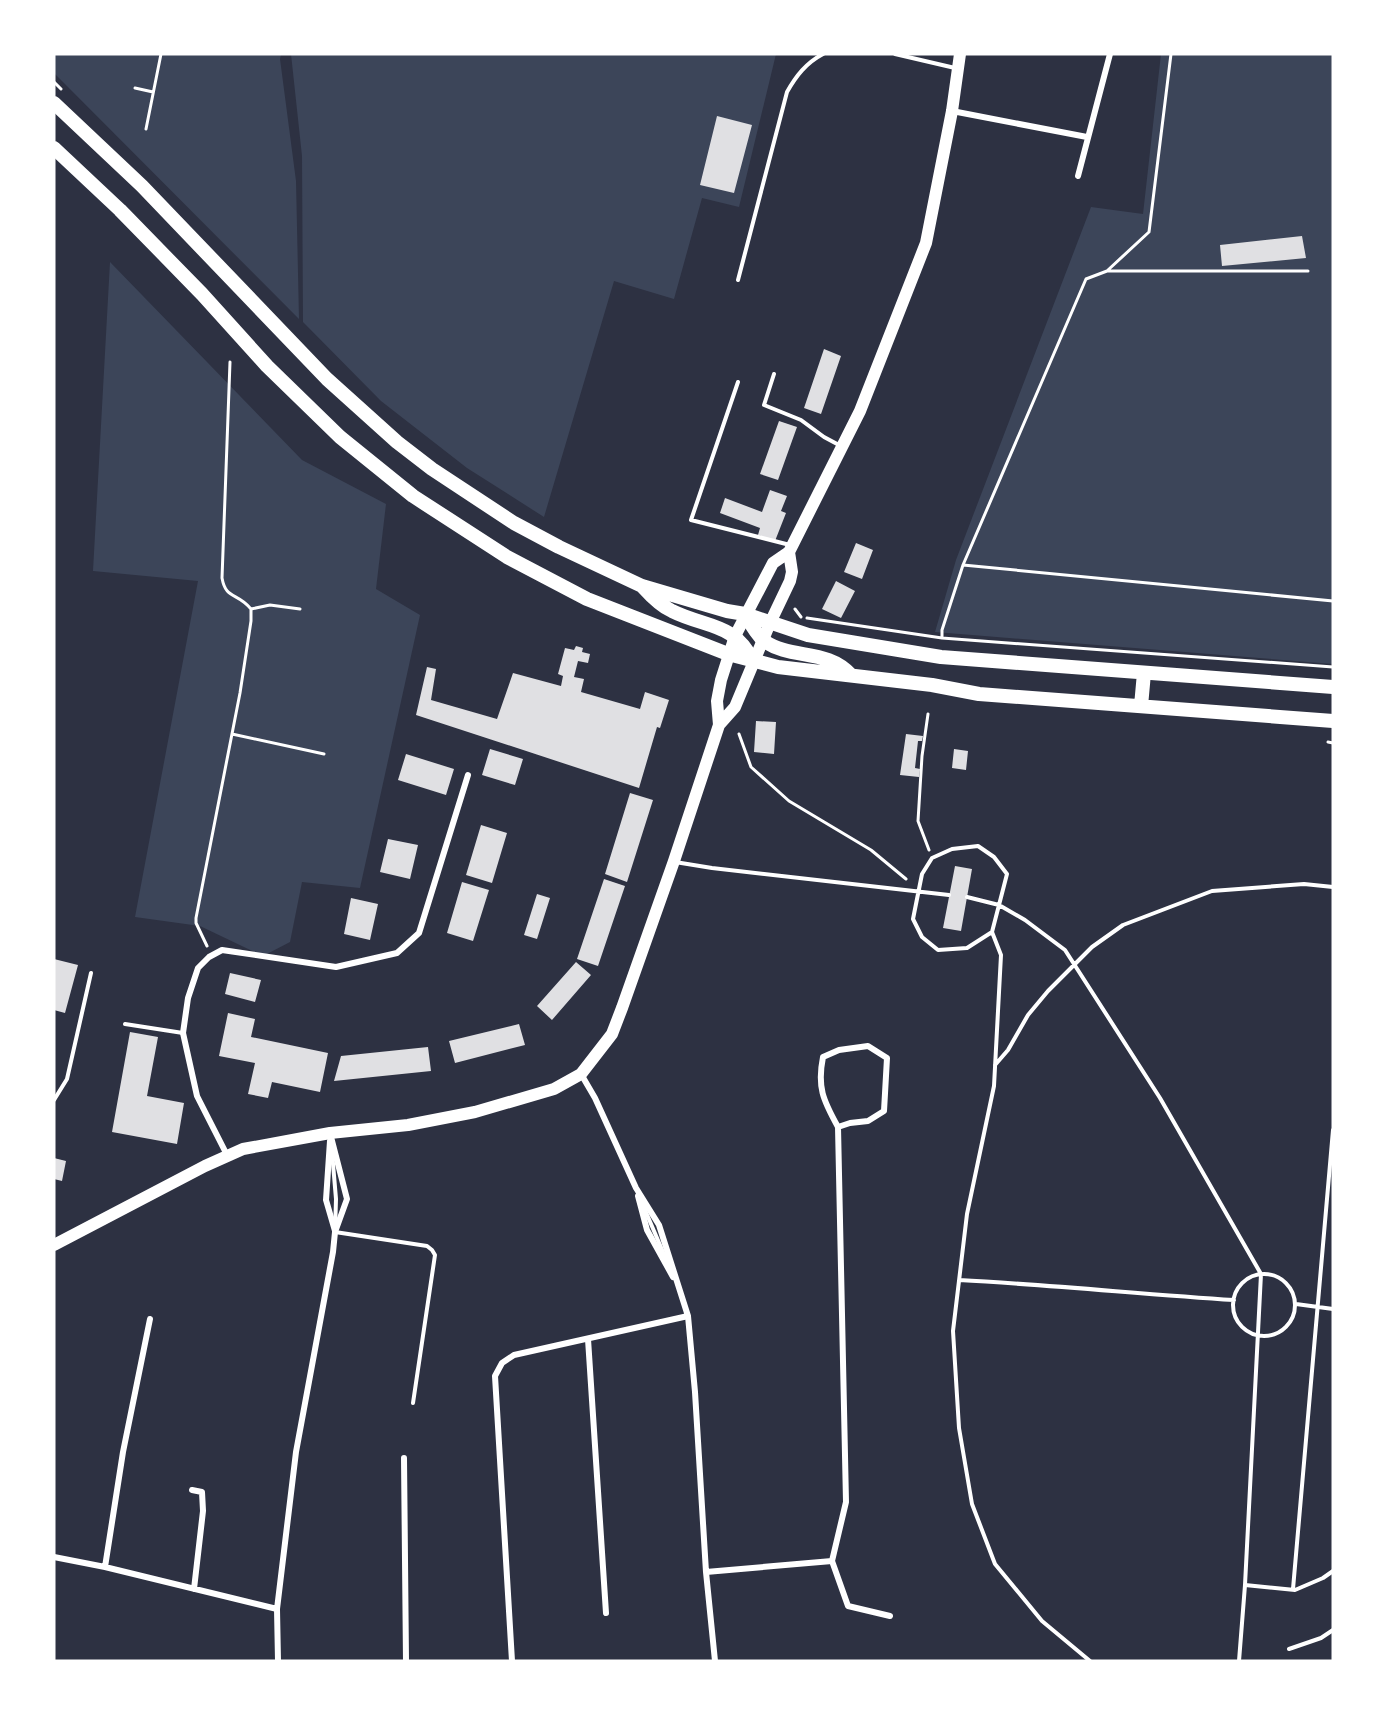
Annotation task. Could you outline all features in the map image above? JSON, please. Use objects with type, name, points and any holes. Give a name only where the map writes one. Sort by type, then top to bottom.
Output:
[{"type":"highway","points":[[54,103],[142,186],[320,371],[397,442],[432,469],[514,523],[642,586],[727,611],[745,614],[808,635],[940,657],[1333,687]]},
{"type":"highway","points":[[54,148],[129,219],[303,403],[340,437],[413,496],[507,557],[587,599],[728,654],[778,667],[932,685],[979,694],[1333,721]]},
{"type":"highway","points":[[642,586],[654,599],[672,611],[726,630],[735,636],[753,661]]},
{"type":"highway","points":[[745,614],[763,640],[781,648],[831,660],[843,666],[851,675]]},
{"type":"highway","points":[[1141,706],[1144,673]]},
{"type":"main road","points":[[54,1245],[227,1155],[262,1145],[330,1133],[408,1125],[475,1112],[554,1089],[581,1074],[612,1034],[674,861],[719,725],[717,701],[728,654],[735,636],[773,563],[790,549],[860,411],[926,243],[952,111],[960,54]]},
{"type":"main road","points":[[719,725],[735,707],[770,622],[790,581],[792,572],[790,549]]},
{"type":"street","points":[[1078,176],[1110,54]]},
{"type":"street","points":[[952,111],[1088,137]]},
{"type":"street","points":[[227,1155],[197,1096],[183,1033],[188,998],[198,968],[222,950],[336,968],[397,953],[419,933],[468,775]]},
{"type":"street","points":[[838,1127],[868,1121],[884,1111],[887,1058],[868,1046],[839,1050],[823,1057],[819,1076],[825,1104],[838,1127],[846,1502],[832,1561],[848,1606],[890,1616]]},
{"type":"street","points":[[581,1074],[595,1098],[636,1188],[659,1225],[688,1316],[706,1572],[715,1661]]},
{"type":"street","points":[[278,1661],[277,1609],[296,1452],[335,1232],[347,1199],[330,1133]]},
{"type":"street","points":[[330,1133],[326,1200],[335,1232]]},
{"type":"street","points":[[636,1188],[647,1230],[679,1288]]},
{"type":"street","points":[[512,1661],[495,1376],[502,1363],[514,1355],[688,1316]]},
{"type":"street","points":[[105,1567],[123,1452],[150,1319]]},
{"type":"street","points":[[588,1339],[606,1613]]},
{"type":"street","points":[[404,1458],[406,1661]]},
{"type":"street","points":[[192,1490],[202,1492],[203,1511],[194,1589]]},
{"type":"street","points":[[54,1557],[105,1567],[277,1609]]},
{"type":"street","points":[[706,1572],[832,1561]]},
{"type":"lane","points":[[738,280],[787,92],[795,76],[822,54]]},
{"type":"lane","points":[[895,54],[959,69]]},
{"type":"lane","points":[[774,374],[764,405],[801,420],[842,447]]},
{"type":"lane","points":[[738,382],[691,520],[790,549]]},
{"type":"lane","points":[[992,932],[967,948],[938,950],[922,937],[913,919],[922,874],[932,858],[952,849],[978,846],[994,857],[1007,874],[992,932],[1001,954],[994,1086],[967,1214],[953,1330],[959,1428],[972,1504],[995,1564],[1042,1621],[1090,1661]]},
{"type":"lane","points":[[674,861],[712,868],[949,895]]},
{"type":"lane","points":[[995,1066],[1008,1050],[1028,1015],[1074,964],[1123,925],[1212,891],[1304,884],[1333,887]]},
{"type":"lane","points":[[967,897],[999,905],[1025,920],[1065,950],[1160,1098],[1261,1274],[1239,1661]]},
{"type":"lane","points":[[54,1100],[67,1079],[92,973]]},
{"type":"lane","points":[[125,1024],[183,1033]]},
{"type":"lane","points":[[1293,1589],[1333,1130]]},
{"type":"lane","points":[[335,1232],[427,1246],[435,1255],[412,1403]]},
{"type":"lane","points":[[1261,1274],[1278,1277],[1290,1288],[1296,1304],[1293,1318],[1284,1329],[1272,1336],[1258,1336],[1242,1328],[1233,1312],[1234,1300],[1234,1294],[1245,1280],[1261,1274]]},
{"type":"lane","points":[[959,1280],[1234,1300]]},
{"type":"lane","points":[[1296,1304],[1333,1309]]},
{"type":"lane","points":[[1245,1585],[1293,1589],[1323,1578],[1333,1571]]},
{"type":"lane","points":[[1289,1649],[1321,1638],[1333,1630]]},
{"type":"path","points":[[146,129],[161,54]]},
{"type":"path","points":[[1107,271],[1149,232],[1171,54]]},
{"type":"path","points":[[54,82],[62,90]]},
{"type":"path","points":[[135,88],[153,92]]},
{"type":"path","points":[[942,638],[942,630],[963,565],[1086,279],[1107,271],[1308,271]]},
{"type":"path","points":[[213,955],[198,929],[196,918],[232,734],[251,621],[251,609],[238,597],[227,593],[222,578],[230,362]]},
{"type":"path","points":[[963,565],[1333,601]]},
{"type":"path","points":[[251,609],[270,605],[300,609]]},
{"type":"path","points":[[795,609],[801,617],[942,638],[1333,667]]},
{"type":"path","points":[[928,714],[922,756],[918,821],[932,858]]},
{"type":"path","points":[[232,734],[324,754]]},
{"type":"path","points":[[739,734],[751,767],[789,801],[871,850],[919,890]]},
{"type":"path","points":[[1328,742],[1333,743]]},
{"type":"shaded area","points":[[54,54],[281,54],[296,181],[299,319],[54,73]]},
{"type":"shaded area","points":[[291,54],[776,54],[739,207],[702,198],[674,299],[614,281],[544,517],[467,468],[381,401],[303,322],[302,156]]},
{"type":"shaded area","points":[[1161,54],[1333,54],[1333,664],[935,632],[956,560],[1091,207],[1143,214]]},
{"type":"shaded area","points":[[110,262],[302,460],[386,504],[376,589],[420,615],[360,888],[302,882],[290,942],[263,956],[200,926],[135,917],[198,581],[93,571]]},
{"type":"building","points":[[717,116],[752,125],[734,193],[700,185]]},
{"type":"building","points":[[1302,236],[1306,258],[1222,266],[1220,245]]},
{"type":"building","points":[[824,349],[841,356],[821,414],[804,408]]},
{"type":"building","points":[[779,421],[797,427],[778,480],[760,474]]},
{"type":"building","points":[[770,490],[787,496],[781,511],[786,513],[775,541],[758,535],[760,528],[720,513],[725,498],[762,512]]},
{"type":"building","points":[[856,543],[873,550],[862,579],[844,572]]},
{"type":"building","points":[[836,581],[855,591],[841,618],[822,609]]},
{"type":"building","points":[[576,646],[583,648],[582,652],[590,654],[588,663],[578,661],[574,677],[584,679],[581,692],[640,709],[645,692],[669,700],[660,728],[657,727],[639,788],[416,715],[427,667],[436,669],[431,700],[497,719],[513,673],[561,686],[563,676],[558,674],[565,648],[574,650]]},
{"type":"building","points":[[756,721],[776,722],[774,754],[754,752]]},
{"type":"building","points":[[906,734],[923,736],[922,741],[918,741],[915,768],[920,769],[919,777],[900,775]]},
{"type":"building","points":[[490,749],[523,759],[515,785],[482,775]]},
{"type":"building","points":[[954,749],[968,751],[966,770],[952,768]]},
{"type":"building","points":[[406,754],[454,769],[446,795],[398,780]]},
{"type":"building","points":[[630,793],[653,800],[627,882],[605,874]]},
{"type":"building","points":[[481,825],[507,833],[492,883],[466,875]]},
{"type":"building","points":[[388,839],[418,845],[410,879],[380,872]]},
{"type":"building","points":[[955,866],[972,869],[961,931],[943,928]]},
{"type":"building","points":[[604,879],[625,886],[598,966],[577,959]]},
{"type":"building","points":[[462,882],[489,890],[473,941],[447,933]]},
{"type":"building","points":[[537,894],[550,898],[537,939],[524,935]]},
{"type":"building","points":[[351,898],[378,904],[370,940],[344,934]]},
{"type":"building","points":[[54,959],[78,965],[65,1013],[54,1010]]},
{"type":"building","points":[[576,962],[591,975],[552,1020],[537,1006]]},
{"type":"building","points":[[230,973],[261,980],[255,1002],[225,994]]},
{"type":"building","points":[[228,1013],[255,1019],[251,1037],[328,1053],[320,1092],[272,1082],[268,1098],[248,1094],[255,1063],[219,1056]]},
{"type":"building","points":[[519,1024],[525,1045],[455,1063],[449,1041]]},
{"type":"building","points":[[130,1032],[158,1037],[147,1096],[184,1103],[177,1144],[112,1132]]},
{"type":"building","points":[[428,1047],[431,1071],[334,1081],[341,1056]]},
{"type":"building","points":[[54,1158],[66,1161],[62,1181],[54,1179]]}]
